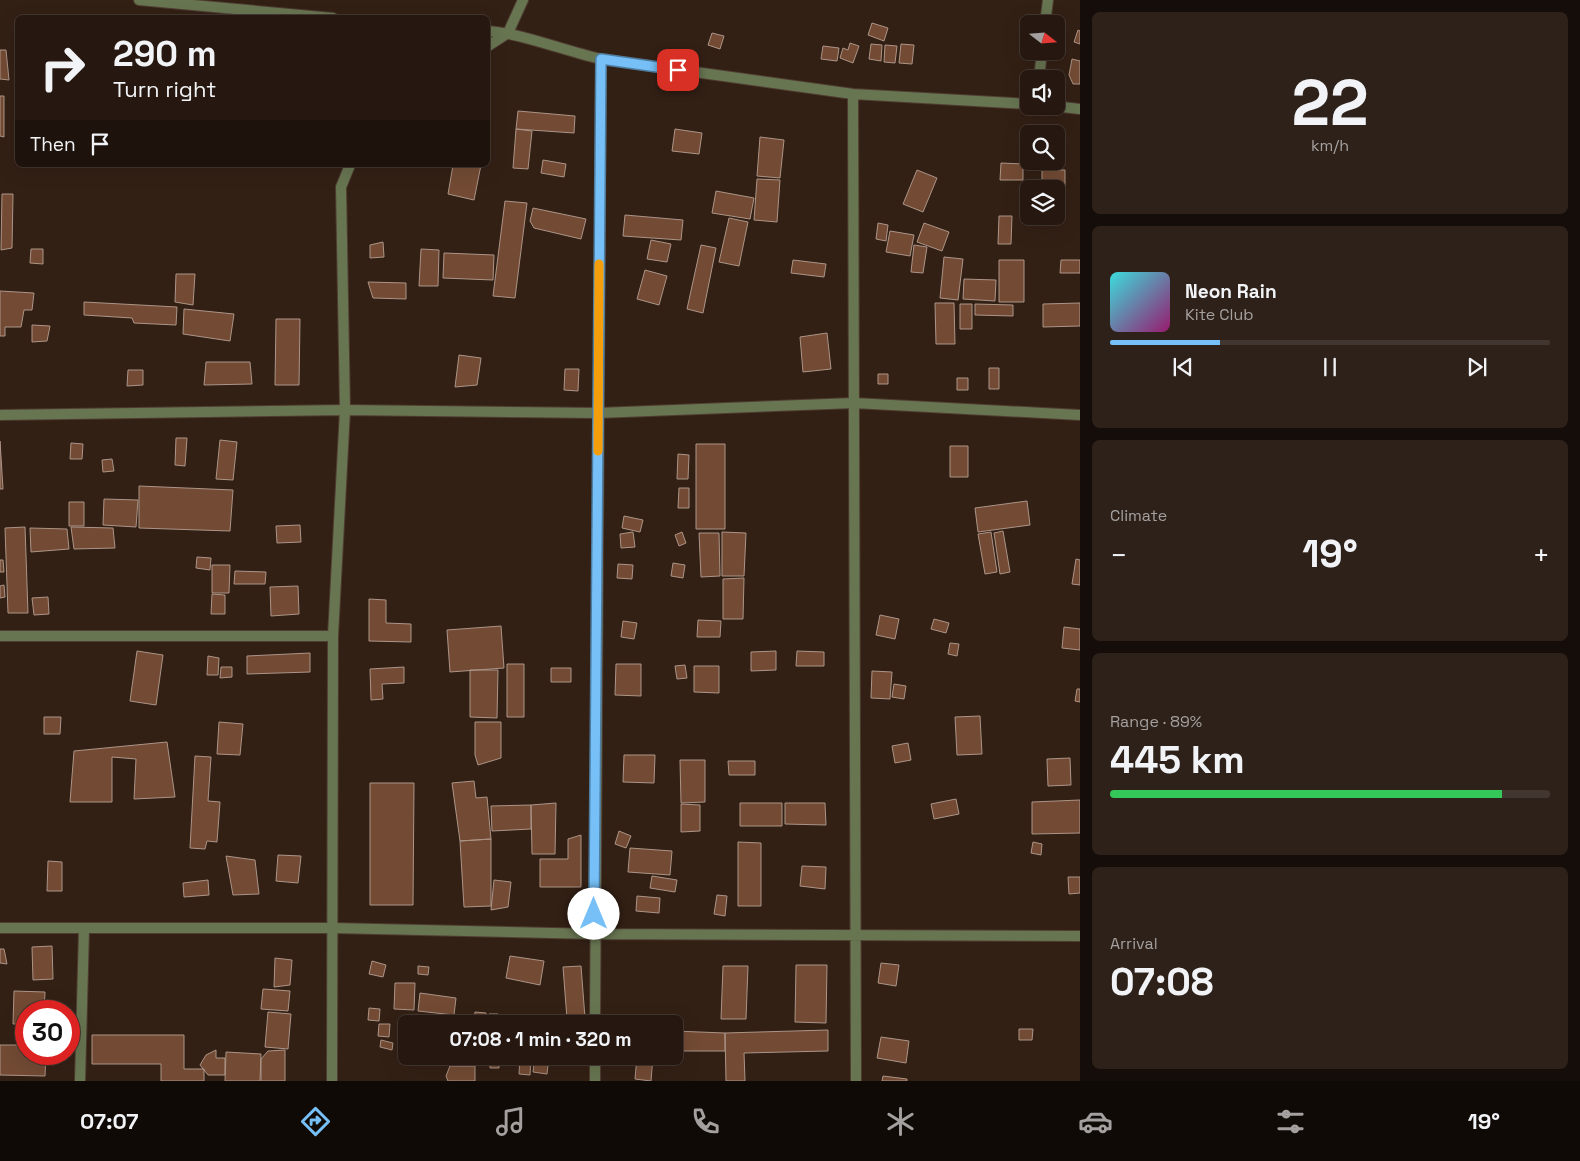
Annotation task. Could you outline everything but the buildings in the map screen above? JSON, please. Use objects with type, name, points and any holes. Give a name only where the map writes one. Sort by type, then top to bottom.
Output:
[{"type":"street","points":[[139,0],[301,15]]},
{"type":"street","points":[[490,45],[508,33],[523,0]]},
{"type":"street","points":[[1046,15],[1048,0]]},
{"type":"street","points":[[490,31],[508,33],[562,50],[601,59],[853,94],[1020,103]]},
{"type":"street","points":[[595,1015],[601,59]]},
{"type":"street","points":[[853,94],[856,1081]]},
{"type":"street","points":[[1065,107],[1080,109]]},
{"type":"street","points":[[332,1081],[333,636],[345,410],[341,187],[349,167]]},
{"type":"street","points":[[0,415],[345,410],[598,413],[854,403],[1080,415]]},
{"type":"street","points":[[0,636],[333,636]]},
{"type":"street","points":[[0,928],[332,928],[594,934],[1080,936]]},
{"type":"street","points":[[80,1081],[84,929]]},
{"type":"street","points":[[595,1065],[595,1081]]},
{"type":"slow traffic","points":[[598,451],[599,264]]},
{"type":"route","points":[[594,914],[601,59],[678,70]]}]
